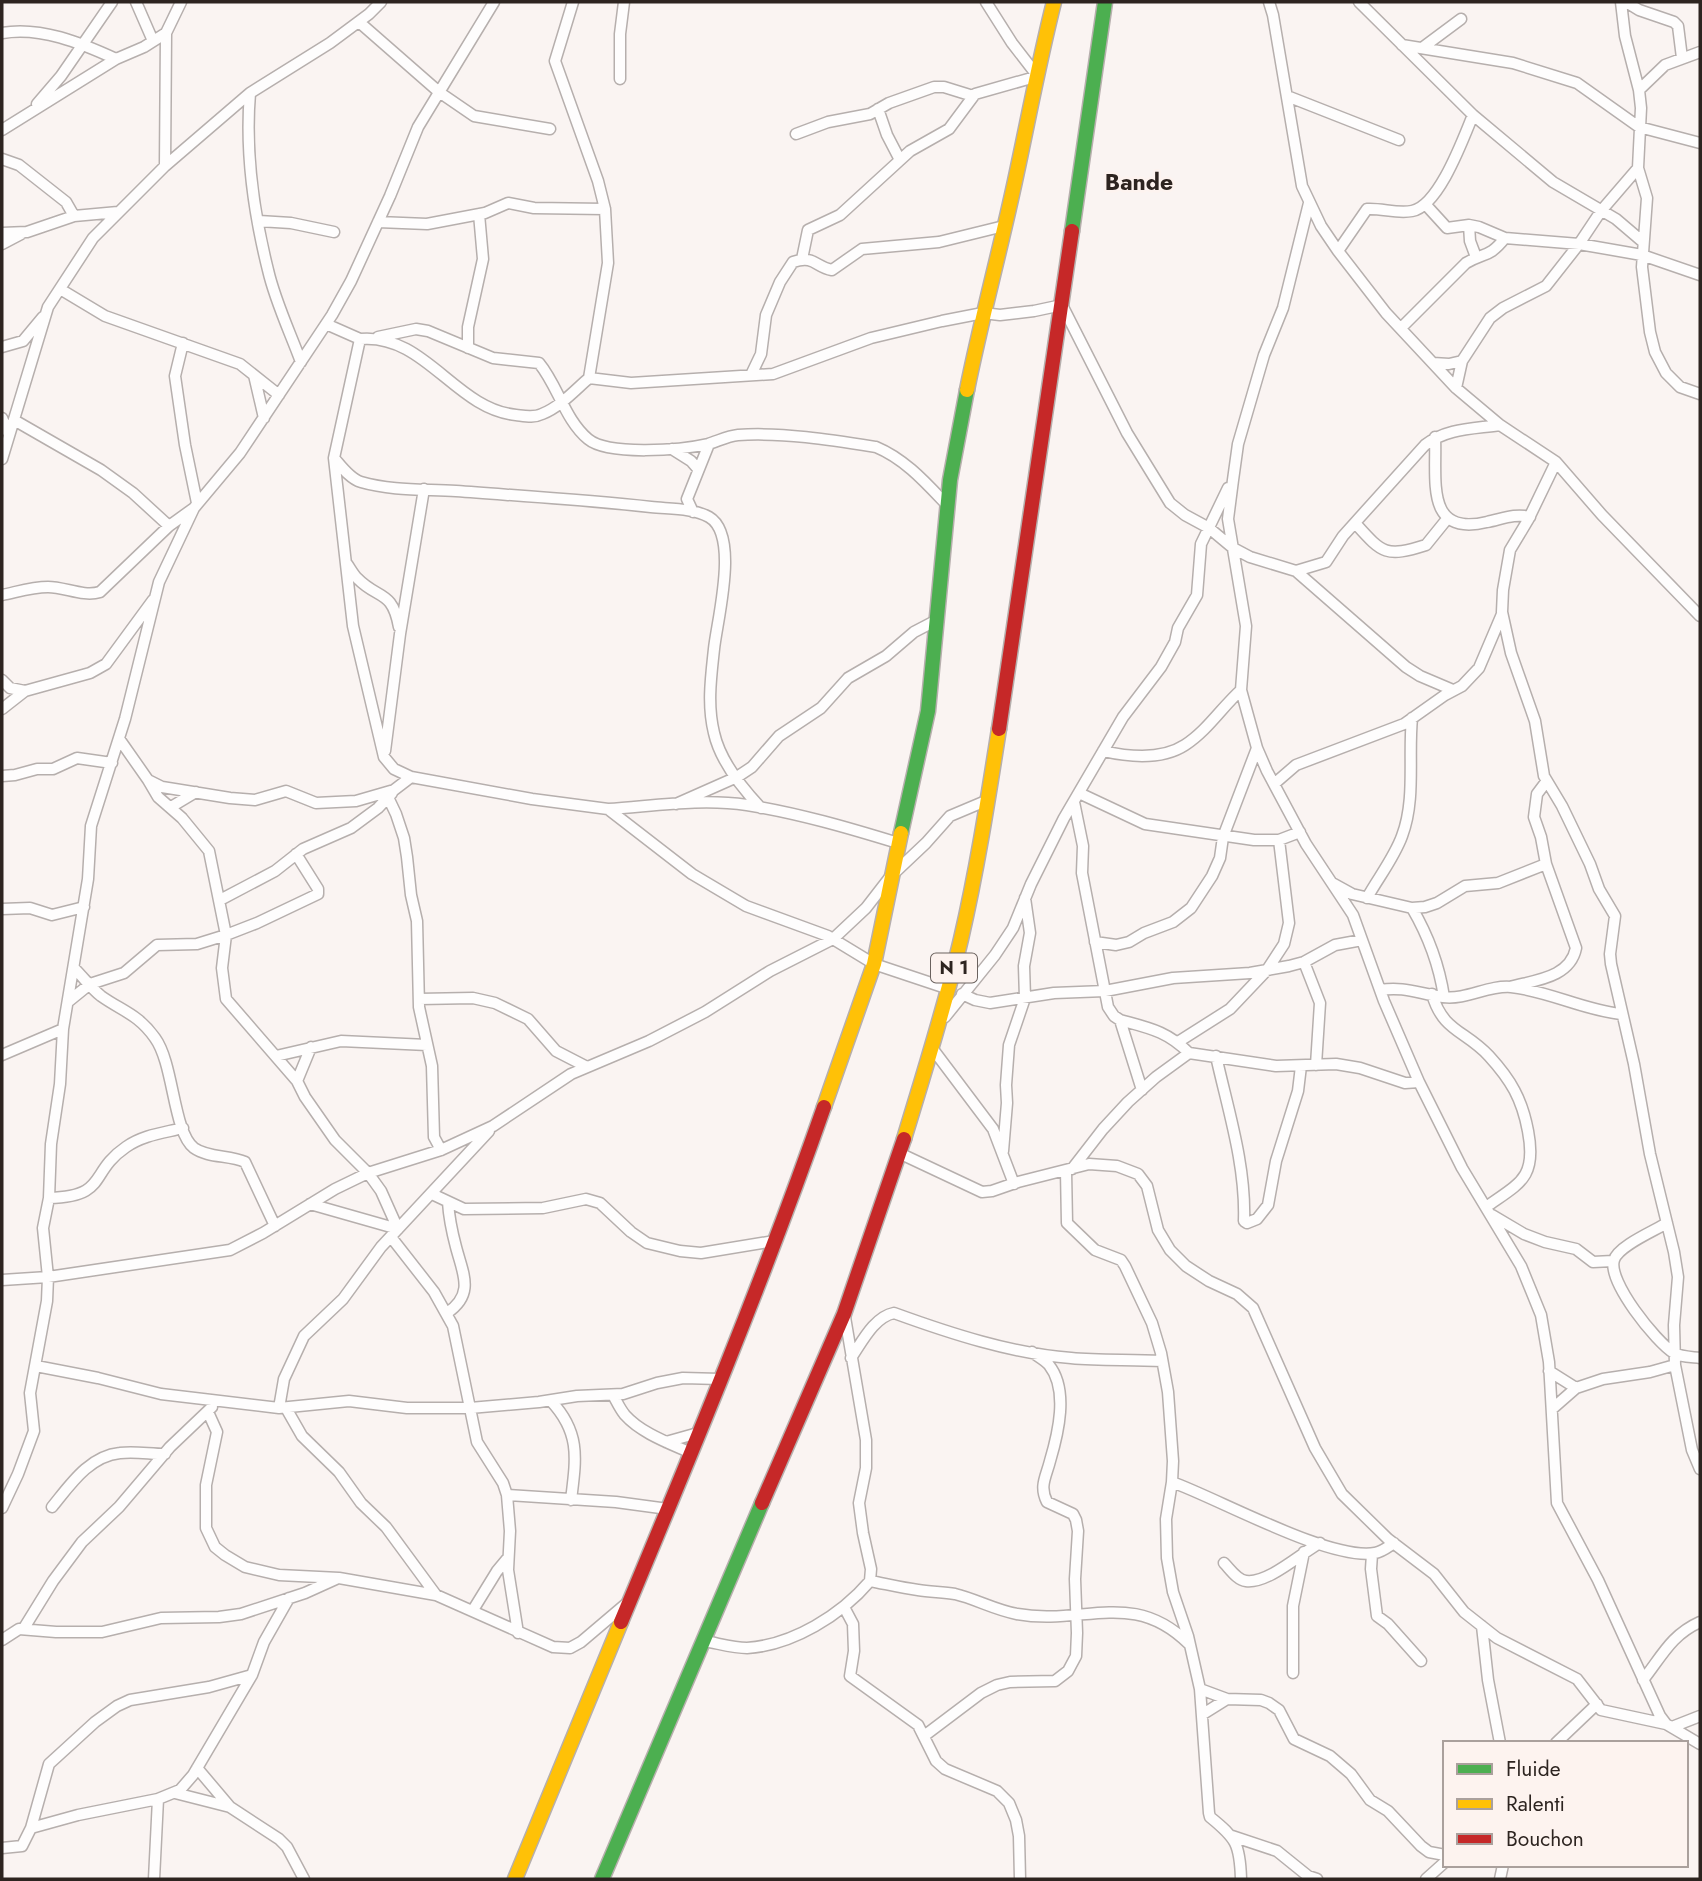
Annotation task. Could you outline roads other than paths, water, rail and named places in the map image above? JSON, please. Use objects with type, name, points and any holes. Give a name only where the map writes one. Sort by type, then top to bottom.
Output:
[{"type":"main road","points":[[515,1879],[691,1453],[798,1180],[874,964],[883,928],[890,877],[928,711],[950,480],[983,313],[1054,2]]},
{"type":"main road","name":"N 1","points":[[602,1879],[844,1314],[899,1153],[938,1026],[955,991],[988,800],[1105,2]]},
{"type":"street","points":[[28,114],[61,76],[112,2]]},
{"type":"street","points":[[136,2],[153,41]]},
{"type":"street","points":[[165,166],[166,33],[181,2]]},
{"type":"street","points":[[2,347],[23,341],[46,313],[93,238],[165,166],[250,93],[330,43],[359,22],[380,2]]},
{"type":"street","points":[[2,1508],[34,1431],[30,1393],[47,1301],[48,1277],[43,1228],[49,1198],[51,1144],[60,1084],[64,1029],[84,907],[91,826],[120,740],[159,582],[196,506],[240,453],[326,324],[351,281],[418,127],[494,2]]},
{"type":"street","points":[[375,338],[401,346],[471,398],[499,414],[539,416],[561,402],[589,378],[608,263],[604,209],[588,150],[555,61],[573,2]]},
{"type":"street","points":[[620,79],[620,34],[624,2]]},
{"type":"street","points":[[802,259],[808,230],[841,215],[900,160],[924,142],[949,129],[973,96],[1036,75],[986,2]]},
{"type":"street","points":[[1269,2],[1296,156],[1309,203],[1338,251],[1401,328],[1456,388],[1500,425],[1556,462],[1602,515],[1700,616]]},
{"type":"street","points":[[1359,2],[1473,115],[1553,182],[1616,219],[1643,242]]},
{"type":"street","points":[[1623,2],[1674,22],[1678,26],[1682,58]]},
{"type":"street","points":[[1623,2],[1627,47],[1639,90],[1638,169],[1647,198],[1642,255],[1645,307],[1655,352],[1665,373],[1673,382],[1700,394]]},
{"type":"street","points":[[1422,48],[1461,19]]},
{"type":"street","points":[[359,22],[439,92],[474,116],[550,129]]},
{"type":"street","points":[[2,33],[25,30],[84,45],[116,59]]},
{"type":"street","points":[[2,130],[116,59],[166,33]]},
{"type":"street","points":[[1402,45],[1513,64],[1577,83],[1639,127],[1700,143]]},
{"type":"street","points":[[1639,90],[1658,70],[1700,52]]},
{"type":"street","points":[[796,134],[828,122],[870,114],[934,88],[944,87],[973,96]]},
{"type":"street","points":[[250,93],[249,152],[268,270],[301,362]]},
{"type":"street","points":[[1287,96],[1399,140]]},
{"type":"street","points":[[878,109],[900,160]]},
{"type":"street","points":[[1338,251],[1367,209],[1406,212],[1426,205],[1445,176],[1473,115]]},
{"type":"street","points":[[2,159],[19,165],[66,202],[74,216]]},
{"type":"street","points":[[1456,388],[1462,361],[1490,317],[1546,286],[1601,211],[1638,169]]},
{"type":"street","points":[[378,222],[427,224],[478,214],[508,203],[534,208],[604,209]]},
{"type":"street","points":[[1309,203],[1283,308],[1264,355],[1241,432],[1233,480],[1228,519],[1246,626],[1241,690],[1257,748],[1267,771],[1300,832],[1353,915],[1380,990],[1419,1082],[1462,1167],[1521,1266],[1541,1315],[1549,1371],[1557,1503],[1598,1580],[1643,1680],[1669,1726]]},
{"type":"street","points":[[1426,205],[1447,228],[1469,225],[1505,238],[1579,244],[1642,255],[1700,275]]},
{"type":"street","points":[[2,244],[27,232],[74,216],[118,212]]},
{"type":"street","points":[[468,348],[469,318],[483,259],[478,214]]},
{"type":"street","points":[[259,221],[291,223],[334,232]]},
{"type":"street","points":[[1469,225],[1476,257]]},
{"type":"street","points":[[751,375],[761,354],[764,322],[780,282],[793,262],[810,259],[820,263],[825,269],[832,270],[862,249],[939,242],[1004,226]]},
{"type":"street","points":[[2,233],[27,232]]},
{"type":"street","points":[[1401,328],[1466,263],[1494,252],[1505,238]]},
{"type":"street","points":[[60,289],[105,316],[226,357],[240,364],[279,395]]},
{"type":"street","points":[[589,378],[631,383],[773,374],[871,338],[983,313],[1000,315],[1062,305],[1127,433],[1170,503],[1209,528],[1233,548],[1250,557],[1296,571],[1406,667],[1454,690]]},
{"type":"street","points":[[2,459],[46,313]]},
{"type":"street","points":[[326,324],[360,340],[416,329],[428,331],[500,360],[539,363],[583,434],[597,444],[611,449],[672,449],[709,444],[735,435],[780,436],[876,447],[889,452],[909,467],[947,505]]},
{"type":"street","points":[[360,340],[334,458],[353,626],[384,757],[394,769],[411,778],[608,809],[721,803],[761,808],[898,843]]},
{"type":"street","points":[[183,343],[175,376],[196,506]]},
{"type":"street","points":[[1433,362],[1449,364],[1462,361]]},
{"type":"street","points":[[254,375],[264,418]]},
{"type":"street","points":[[2,418],[9,435]]},
{"type":"street","points":[[14,420],[122,485],[169,526]]},
{"type":"street","points":[[1296,571],[1326,562],[1355,523],[1425,444],[1450,431],[1500,425]]},
{"type":"street","points":[[1435,437],[1437,492],[1447,519],[1464,526],[1517,514],[1530,517]]},
{"type":"street","points":[[693,512],[687,499],[709,444]]},
{"type":"street","points":[[672,449],[698,469]]},
{"type":"street","points":[[334,458],[343,469],[361,482],[618,503],[693,512],[710,517],[718,525],[726,567],[709,700],[718,748],[761,808]]},
{"type":"street","points":[[1274,784],[1296,765],[1404,724],[1462,686],[1479,668],[1502,612],[1510,550],[1530,517],[1556,462]]},
{"type":"street","points":[[955,991],[995,955],[1013,928],[1025,898],[1076,797],[1123,717],[1161,667],[1175,642],[1178,628],[1197,595],[1201,544],[1233,480]]},
{"type":"street","points":[[384,757],[400,634],[424,489]]},
{"type":"street","points":[[2,596],[30,588],[48,587],[96,593],[169,526],[196,506]]},
{"type":"street","points":[[1355,523],[1379,549],[1386,552],[1426,545],[1447,519]]},
{"type":"street","points":[[346,562],[358,579],[389,599],[394,607],[400,634]]},
{"type":"street","points":[[2,709],[25,691],[90,673],[106,664],[155,597]]},
{"type":"street","points":[[1502,612],[1511,653],[1535,721],[1546,782],[1562,806],[1599,889],[1615,916],[1610,954],[1678,1277],[1674,1325],[1675,1359],[1692,1450],[1700,1469]]},
{"type":"street","points":[[676,804],[737,777],[752,767],[779,736],[821,708],[848,678],[886,656],[914,632],[937,620]]},
{"type":"street","points":[[2,680],[10,688],[25,691]]},
{"type":"street","points":[[1103,751],[1137,756],[1159,754],[1184,746],[1241,690]]},
{"type":"street","points":[[1367,898],[1404,834],[1411,784],[1412,718]]},
{"type":"street","points":[[120,740],[158,797],[171,807],[209,851],[226,935],[222,968],[226,999],[297,1081],[335,1140],[368,1173],[381,1191],[394,1233],[434,1292],[453,1326],[479,1450],[495,1470],[507,1495],[510,1531],[507,1559],[518,1633]]},
{"type":"street","points":[[1095,942],[1124,944],[1182,916],[1191,908],[1212,876],[1220,858],[1223,837],[1257,748]]},
{"type":"street","points":[[2,776],[37,769],[53,769],[77,758],[112,763]]},
{"type":"street","points":[[1250,771],[1267,771]]},
{"type":"street","points":[[220,900],[275,870],[296,854],[328,836],[351,828],[411,778]]},
{"type":"street","points":[[148,780],[162,787],[255,800],[286,791],[316,803],[356,802],[389,794]]},
{"type":"street","points":[[1380,990],[1409,989],[1444,998],[1468,996],[1510,987],[1561,971],[1574,957],[1574,939],[1546,864],[1534,817],[1537,794],[1546,782]]},
{"type":"street","points":[[171,807],[196,792]]},
{"type":"street","points":[[389,794],[404,838],[417,921],[419,999],[432,1066],[434,1137],[441,1150]]},
{"type":"street","points":[[1076,797],[1145,824],[1223,837],[1254,841],[1279,840],[1300,832]]},
{"type":"street","points":[[1076,797],[1083,846],[1082,873],[1108,1007],[1120,1020],[1142,1090]]},
{"type":"street","points":[[2,1280],[48,1277],[230,1250],[335,1189],[368,1173],[441,1150],[493,1126],[571,1074],[649,1041],[705,1012],[770,971],[832,939],[866,908],[890,877],[950,816],[988,800]]},
{"type":"street","points":[[608,809],[692,874],[746,905],[803,925],[874,964],[990,1003],[1054,993],[1105,991],[1151,981],[1267,970],[1304,961],[1335,945],[1362,940]]},
{"type":"street","points":[[1178,1042],[1230,1009],[1267,970],[1284,944],[1289,923],[1279,840]]},
{"type":"street","points":[[69,1001],[90,984],[124,973],[157,945],[197,944],[226,935],[318,894],[318,889],[296,854]]},
{"type":"street","points":[[1330,882],[1352,894],[1412,908],[1425,908],[1465,886],[1498,883],[1546,864]]},
{"type":"street","points":[[1003,1151],[1009,1045],[1025,998],[1024,966],[1030,919],[1025,898]]},
{"type":"street","points":[[2,909],[30,908],[52,915],[84,907]]},
{"type":"street","points":[[1412,908],[1428,936],[1444,998]]},
{"type":"street","points":[[1304,961],[1320,1003],[1316,1065]]},
{"type":"street","points":[[75,969],[103,997],[133,1014],[157,1040],[166,1057],[188,1142],[197,1150],[246,1162],[275,1226]]},
{"type":"street","points":[[1510,987],[1549,994],[1605,1012],[1621,1013]]},
{"type":"street","points":[[1432,994],[1443,1020],[1489,1055],[1517,1090],[1524,1108],[1530,1143],[1528,1172],[1488,1211]]},
{"type":"street","points":[[419,999],[473,998],[495,1003],[528,1019],[556,1051],[587,1067]]},
{"type":"street","points":[[1120,1020],[1162,1032],[1189,1053]]},
{"type":"street","points":[[2,1055],[64,1029]]},
{"type":"street","points":[[276,1056],[341,1041],[427,1045]]},
{"type":"street","points":[[297,1081],[311,1047]]},
{"type":"street","points":[[932,1048],[993,1129],[1014,1184]]},
{"type":"street","points":[[1317,1879],[1308,1876],[1277,1852],[1232,1836],[1210,1817],[1200,1689],[1168,1565],[1166,1519],[1172,1482],[1168,1392],[1163,1361],[1152,1323],[1125,1266],[1121,1261],[1095,1250],[1067,1223],[1069,1170],[1103,1129],[1142,1090],[1189,1053],[1276,1066],[1336,1064],[1360,1068],[1405,1083],[1419,1082]]},
{"type":"street","points":[[1216,1056],[1236,1145],[1243,1188],[1244,1221],[1247,1223],[1257,1219],[1268,1205],[1276,1161],[1298,1091],[1301,1066]]},
{"type":"street","points":[[436,1595],[386,1527],[360,1503],[339,1472],[302,1436],[282,1408],[284,1379],[304,1336],[343,1299],[394,1233],[493,1126]]},
{"type":"street","points":[[49,1198],[85,1193],[94,1186],[124,1148],[149,1136],[183,1128]]},
{"type":"street","points":[[899,1153],[982,1192],[1089,1164],[1117,1166],[1138,1174],[1147,1186],[1158,1230],[1170,1250],[1186,1266],[1237,1294],[1253,1308],[1315,1448],[1342,1494],[1394,1544],[1434,1574],[1464,1612],[1497,1638],[1577,1679],[1601,1710],[1669,1726],[1700,1744]]},
{"type":"street","points":[[432,1194],[464,1209],[490,1210],[543,1208],[586,1199],[600,1203],[647,1243],[680,1251],[701,1253],[774,1241]]},
{"type":"street","points":[[447,1313],[459,1305],[465,1285],[449,1220],[448,1202]]},
{"type":"street","points":[[310,1204],[394,1233]]},
{"type":"street","points":[[1488,1211],[1524,1234],[1576,1249],[1593,1262],[1614,1261]]},
{"type":"street","points":[[1667,1223],[1625,1247],[1614,1261],[1614,1273],[1632,1308],[1675,1359]]},
{"type":"street","points":[[851,1358],[870,1330],[883,1317],[894,1313],[974,1339],[1032,1352],[1071,1358],[1163,1361]]},
{"type":"street","points":[[704,1641],[745,1648],[768,1644],[812,1628],[844,1607],[870,1581],[871,1569],[859,1503],[866,1468],[866,1440],[844,1314]]},
{"type":"street","points":[[925,1737],[981,1693],[997,1685],[1010,1682],[1045,1683],[1063,1677],[1076,1656],[1076,1520],[1073,1514],[1047,1503],[1042,1486],[1056,1439],[1060,1394],[1055,1374],[1049,1364],[1032,1352]]},
{"type":"street","points":[[1552,1409],[1576,1388],[1603,1379],[1650,1373],[1675,1359],[1700,1358]]},
{"type":"street","points":[[36,1366],[161,1394],[282,1408],[349,1401],[407,1408],[470,1408],[577,1396],[613,1395],[683,1378],[720,1379]]},
{"type":"street","points":[[1549,1371],[1576,1388]]},
{"type":"street","points":[[613,1395],[625,1415],[635,1424],[691,1453]]},
{"type":"street","points":[[24,1628],[53,1581],[82,1542],[119,1507],[165,1454],[219,1400]]},
{"type":"street","points":[[551,1401],[564,1415],[573,1441],[575,1464],[571,1500]]},
{"type":"street","points":[[208,1412],[217,1432],[205,1506],[206,1528],[215,1547],[245,1567],[279,1575],[339,1578],[436,1595],[553,1647],[570,1648],[598,1629],[629,1601]]},
{"type":"street","points":[[666,1442],[698,1433]]},
{"type":"street","points":[[52,1507],[79,1475],[105,1456],[121,1452],[165,1454]]},
{"type":"street","points":[[1172,1482],[1304,1538],[1339,1549],[1372,1554],[1394,1544]]},
{"type":"street","points":[[507,1495],[616,1502],[668,1509]]},
{"type":"street","points":[[1293,1673],[1293,1606],[1305,1551],[1304,1538]]},
{"type":"street","points":[[1224,1563],[1238,1578],[1250,1581],[1275,1572],[1320,1543]]},
{"type":"street","points":[[1372,1554],[1371,1569],[1377,1616],[1388,1624],[1421,1661]]},
{"type":"street","points":[[473,1610],[507,1559]]},
{"type":"street","points":[[2,1640],[24,1628],[56,1632],[102,1632],[161,1618],[241,1614],[339,1578]]},
{"type":"street","points":[[870,1581],[919,1591],[953,1594],[1016,1614],[1046,1617],[1095,1612],[1144,1614],[1177,1631],[1190,1644]]},
{"type":"street","points":[[31,1828],[175,1793],[197,1768],[252,1675],[264,1642],[289,1598]]},
{"type":"street","points":[[844,1607],[853,1624],[854,1651],[849,1676],[918,1725],[936,1761],[945,1769],[997,1791],[1009,1803],[1017,1820],[1020,1879]]},
{"type":"street","points":[[1643,1680],[1671,1640],[1700,1622]]},
{"type":"street","points":[[1482,1626],[1488,1681],[1500,1741]]},
{"type":"street","points":[[2,1848],[20,1847],[31,1828],[48,1764],[117,1706],[130,1700],[209,1687],[252,1675]]},
{"type":"street","points":[[1200,1689],[1227,1699],[1261,1700],[1269,1703],[1279,1710],[1294,1739],[1330,1756],[1351,1774],[1370,1800],[1388,1811],[1421,1846],[1429,1852],[1443,1855]]},
{"type":"street","points":[[1203,1714],[1227,1699]]},
{"type":"street","points":[[1558,1741],[1597,1704]]},
{"type":"street","points":[[1669,1726],[1700,1716]]},
{"type":"street","points":[[197,1768],[230,1807],[288,1847],[304,1879]]},
{"type":"street","points":[[175,1793],[230,1807]]},
{"type":"street","points":[[154,1879],[158,1799]]},
{"type":"street","points":[[1232,1836],[1240,1861],[1241,1879]]},
{"type":"street","points":[[1426,1879],[1443,1863]]},
{"type":"district","name":"Bande","points":[[1139,182]]}]
